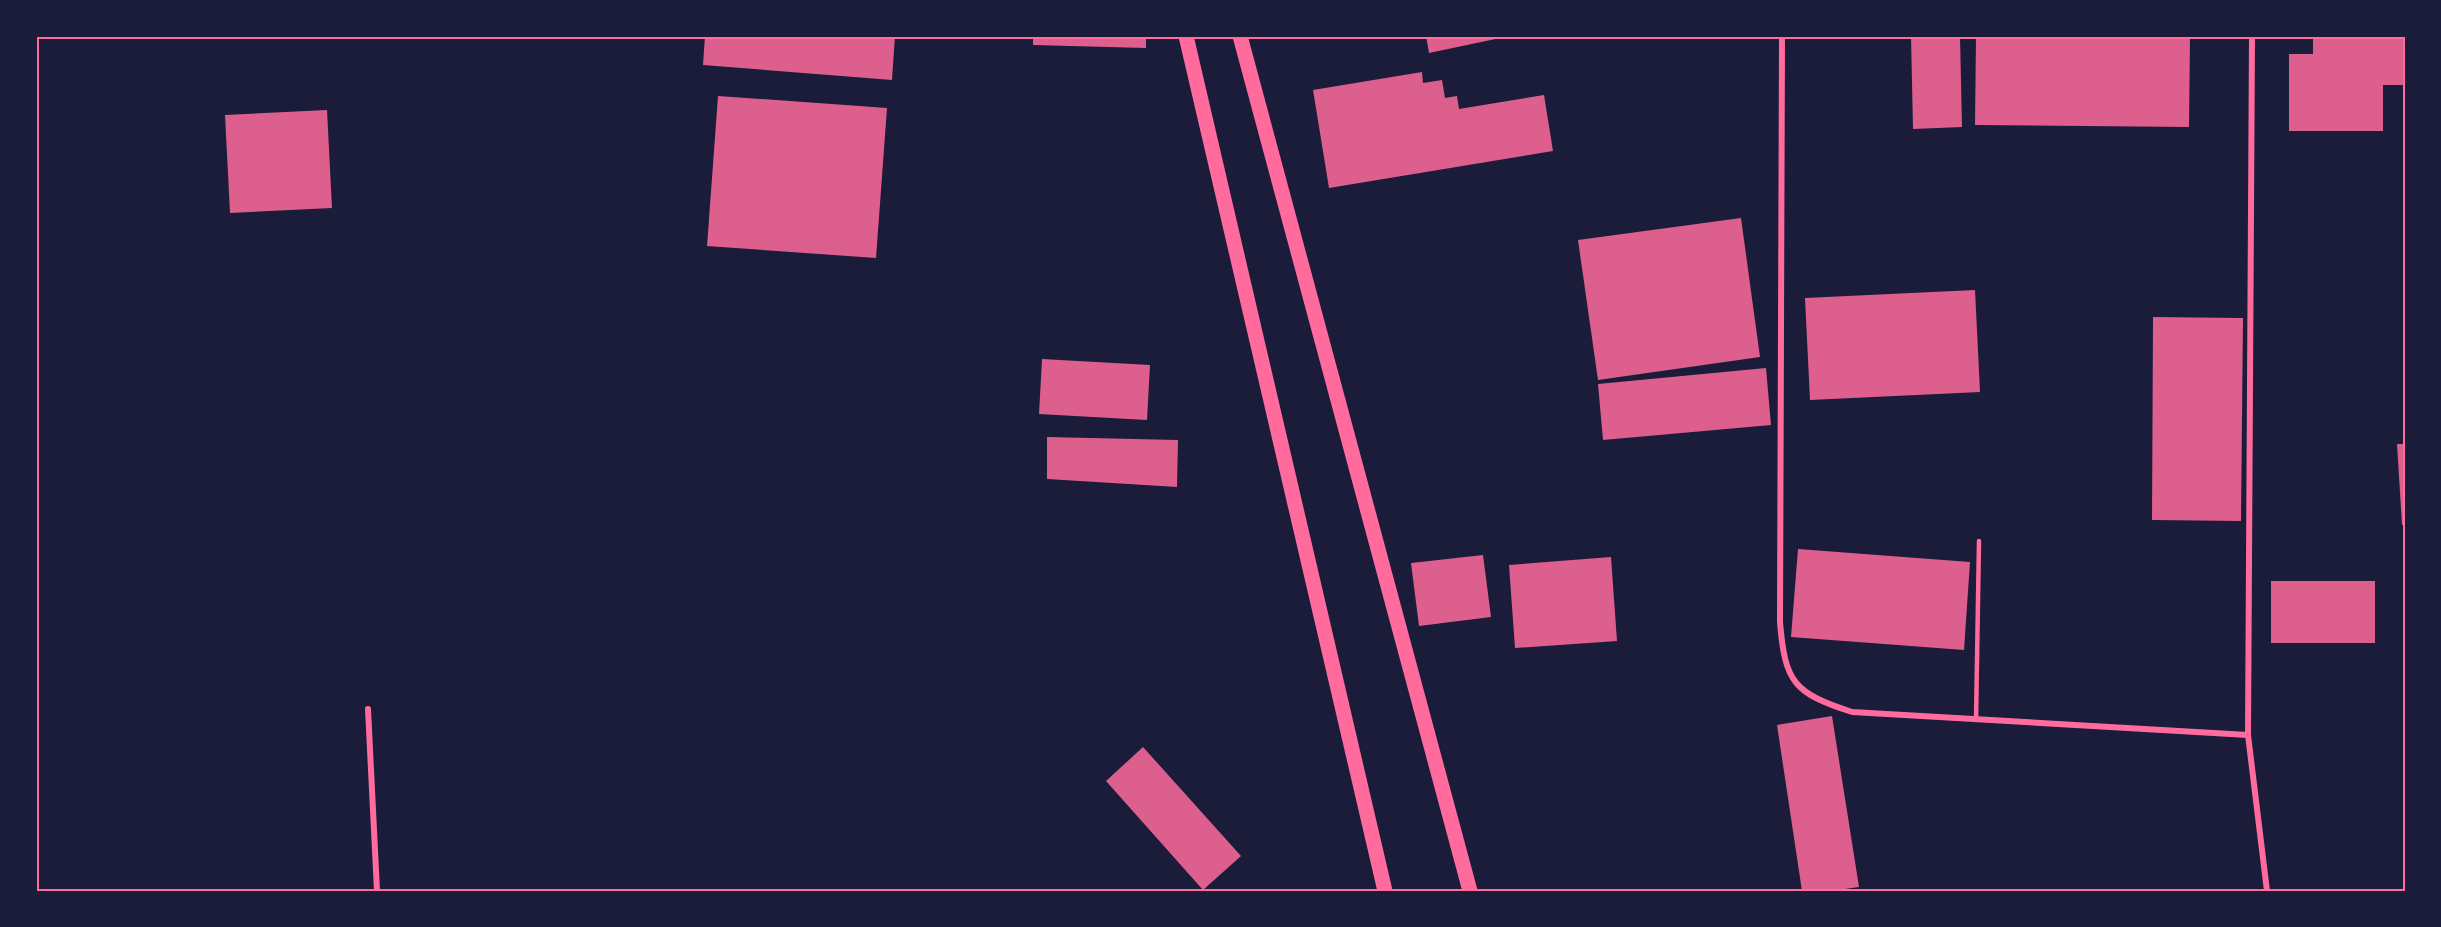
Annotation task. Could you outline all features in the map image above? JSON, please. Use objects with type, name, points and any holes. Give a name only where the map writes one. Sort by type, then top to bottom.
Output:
[{"type":"main road","points":[[1186,36],[1385,891]]},
{"type":"main road","points":[[1240,36],[1470,891]]},
{"type":"street","points":[[1782,36],[1780,622],[1783,656],[1796,684],[1818,701],[1852,712],[2248,735]]},
{"type":"street","points":[[2252,36],[2248,735],[2267,891]]},
{"type":"street","points":[[368,709],[377,891]]},
{"type":"lane","points":[[1976,720],[1979,541]]},
{"type":"building","points":[[705,36],[895,36],[892,80],[703,65]]},
{"type":"building","points":[[1033,36],[1146,36],[1146,48],[1033,45]]},
{"type":"building","points":[[1426,36],[1505,36],[1505,37],[1429,53]]},
{"type":"building","points":[[1911,36],[1960,36],[1962,127],[1913,129]]},
{"type":"building","points":[[1976,36],[2190,36],[2189,127],[1975,125]]},
{"type":"building","points":[[2313,36],[2403,36],[2403,85],[2383,85],[2383,131],[2289,131],[2289,54],[2313,54]]},
{"type":"building","points":[[1422,72],[1423,83],[1442,80],[1445,98],[1457,96],[1459,109],[1544,95],[1553,151],[1329,188],[1313,90]]},
{"type":"building","points":[[718,96],[887,108],[876,258],[707,246]]},
{"type":"building","points":[[327,110],[332,208],[230,213],[225,115]]},
{"type":"building","points":[[1741,218],[1760,357],[1598,380],[1578,240]]},
{"type":"building","points":[[1975,290],[1980,392],[1810,400],[1805,298]]},
{"type":"building","points":[[2153,317],[2243,318],[2241,521],[2152,520]]},
{"type":"building","points":[[1042,359],[1150,365],[1147,420],[1039,414]]},
{"type":"building","points":[[1766,368],[1771,425],[1603,440],[1598,384]]},
{"type":"building","points":[[1047,437],[1178,440],[1177,487],[1047,479]]},
{"type":"building","points":[[2397,444],[2405,444],[2405,524],[2402,525]]},
{"type":"building","points":[[1798,549],[1970,562],[1964,650],[1791,637]]},
{"type":"building","points":[[1483,555],[1491,617],[1419,626],[1411,563]]},
{"type":"building","points":[[1611,557],[1617,641],[1515,648],[1509,565]]},
{"type":"building","points":[[2271,581],[2375,581],[2375,643],[2271,643]]},
{"type":"building","points":[[1832,716],[1859,887],[1831,891],[1802,891],[1777,725]]},
{"type":"building","points":[[1143,747],[1241,856],[1203,890],[1106,781]]}]
